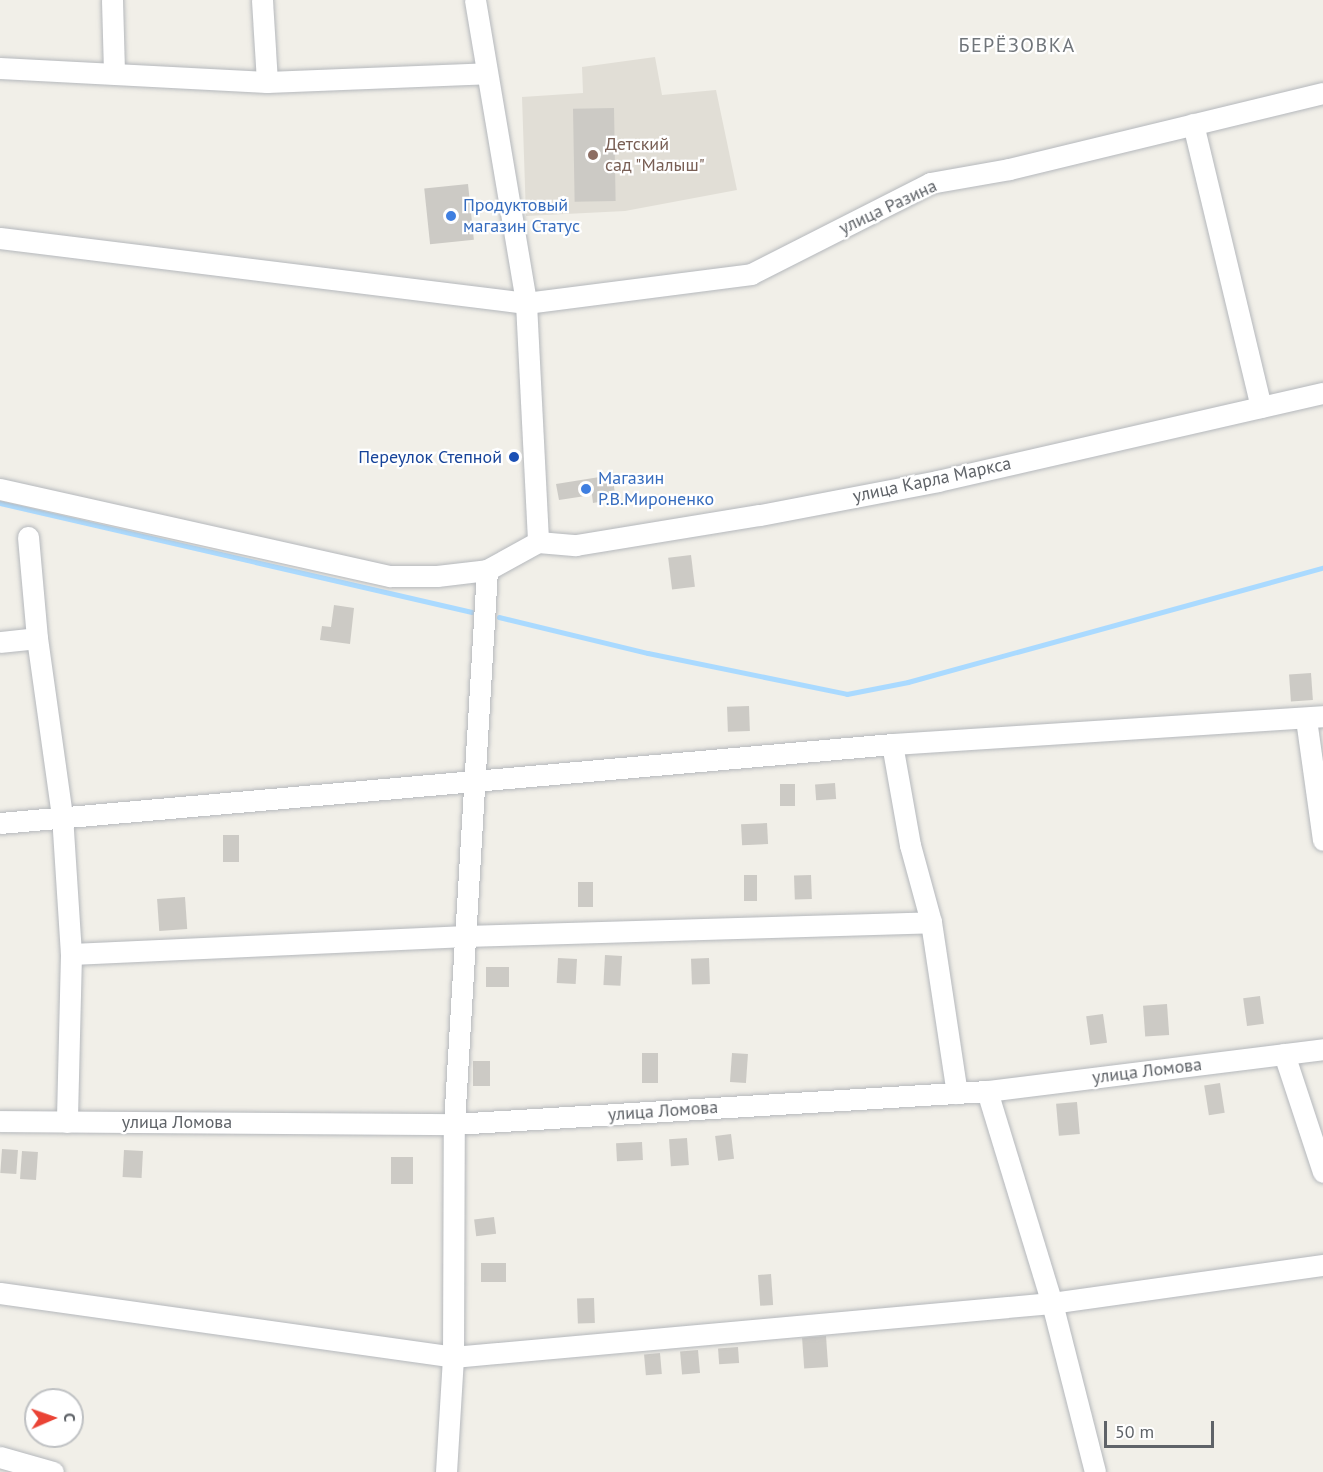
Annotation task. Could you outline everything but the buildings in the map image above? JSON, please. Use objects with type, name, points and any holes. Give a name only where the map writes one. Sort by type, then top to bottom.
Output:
[{"type":"street","points":[[112,0],[114,73]]},
{"type":"street","points":[[262,0],[267,82]]},
{"type":"street","points":[[0,489],[390,576],[487,570],[538,542],[526,303],[475,0]]},
{"type":"street","points":[[0,68],[267,82],[487,73]]},
{"type":"street","name":"улица Разина","points":[[0,238],[526,303],[751,274],[930,183],[1323,93]]},
{"type":"street","points":[[1193,124],[1261,407]]},
{"type":"street","name":"улица Карла Маркса","points":[[538,542],[576,544],[760,515],[938,481],[1323,393]]},
{"type":"street","points":[[28,537],[37,638],[62,815],[71,954],[67,1122]]},
{"type":"street","points":[[446,1472],[453,1357],[454,1124],[478,781],[487,570]]},
{"type":"street","points":[[0,642],[37,638]]},
{"type":"street","points":[[0,823],[62,815],[892,744],[1314,718],[1323,840]]},
{"type":"street","points":[[892,744],[910,845],[931,922],[957,1093]]},
{"type":"street","points":[[71,954],[467,936],[931,922]]},
{"type":"street","name":"улица Ломова","points":[[0,1121],[454,1124],[987,1091],[1323,1049]]},
{"type":"street","points":[[1284,1054],[1323,1172]]},
{"type":"street","points":[[987,1091],[1052,1303],[1095,1472]]},
{"type":"street","points":[[0,1293],[453,1357],[1052,1303],[1323,1265]]},
{"type":"street","points":[[0,1457],[53,1472]]},
{"type":"shaded area","points":[[655,57],[662,95],[716,90],[737,190],[625,211],[526,216],[522,97],[583,93],[582,67]]},
{"type":"waterway","points":[[0,503],[472,612]]},
{"type":"waterway","points":[[499,617],[648,653],[847,694],[908,682],[1323,568]]},
{"type":"place","name":"Детский сад \"Малыш\"","points":[[593,155]]},
{"type":"place","name":"Продуктовый магазин Статус","points":[[451,216]]},
{"type":"place","name":"Переулок Степной","points":[[514,457]]},
{"type":"place","name":"Магазин Р.В.Мироненко","points":[[586,489]]},
{"type":"district","name":"БЕРЁЗОВКА","points":[[1017,45]]}]
